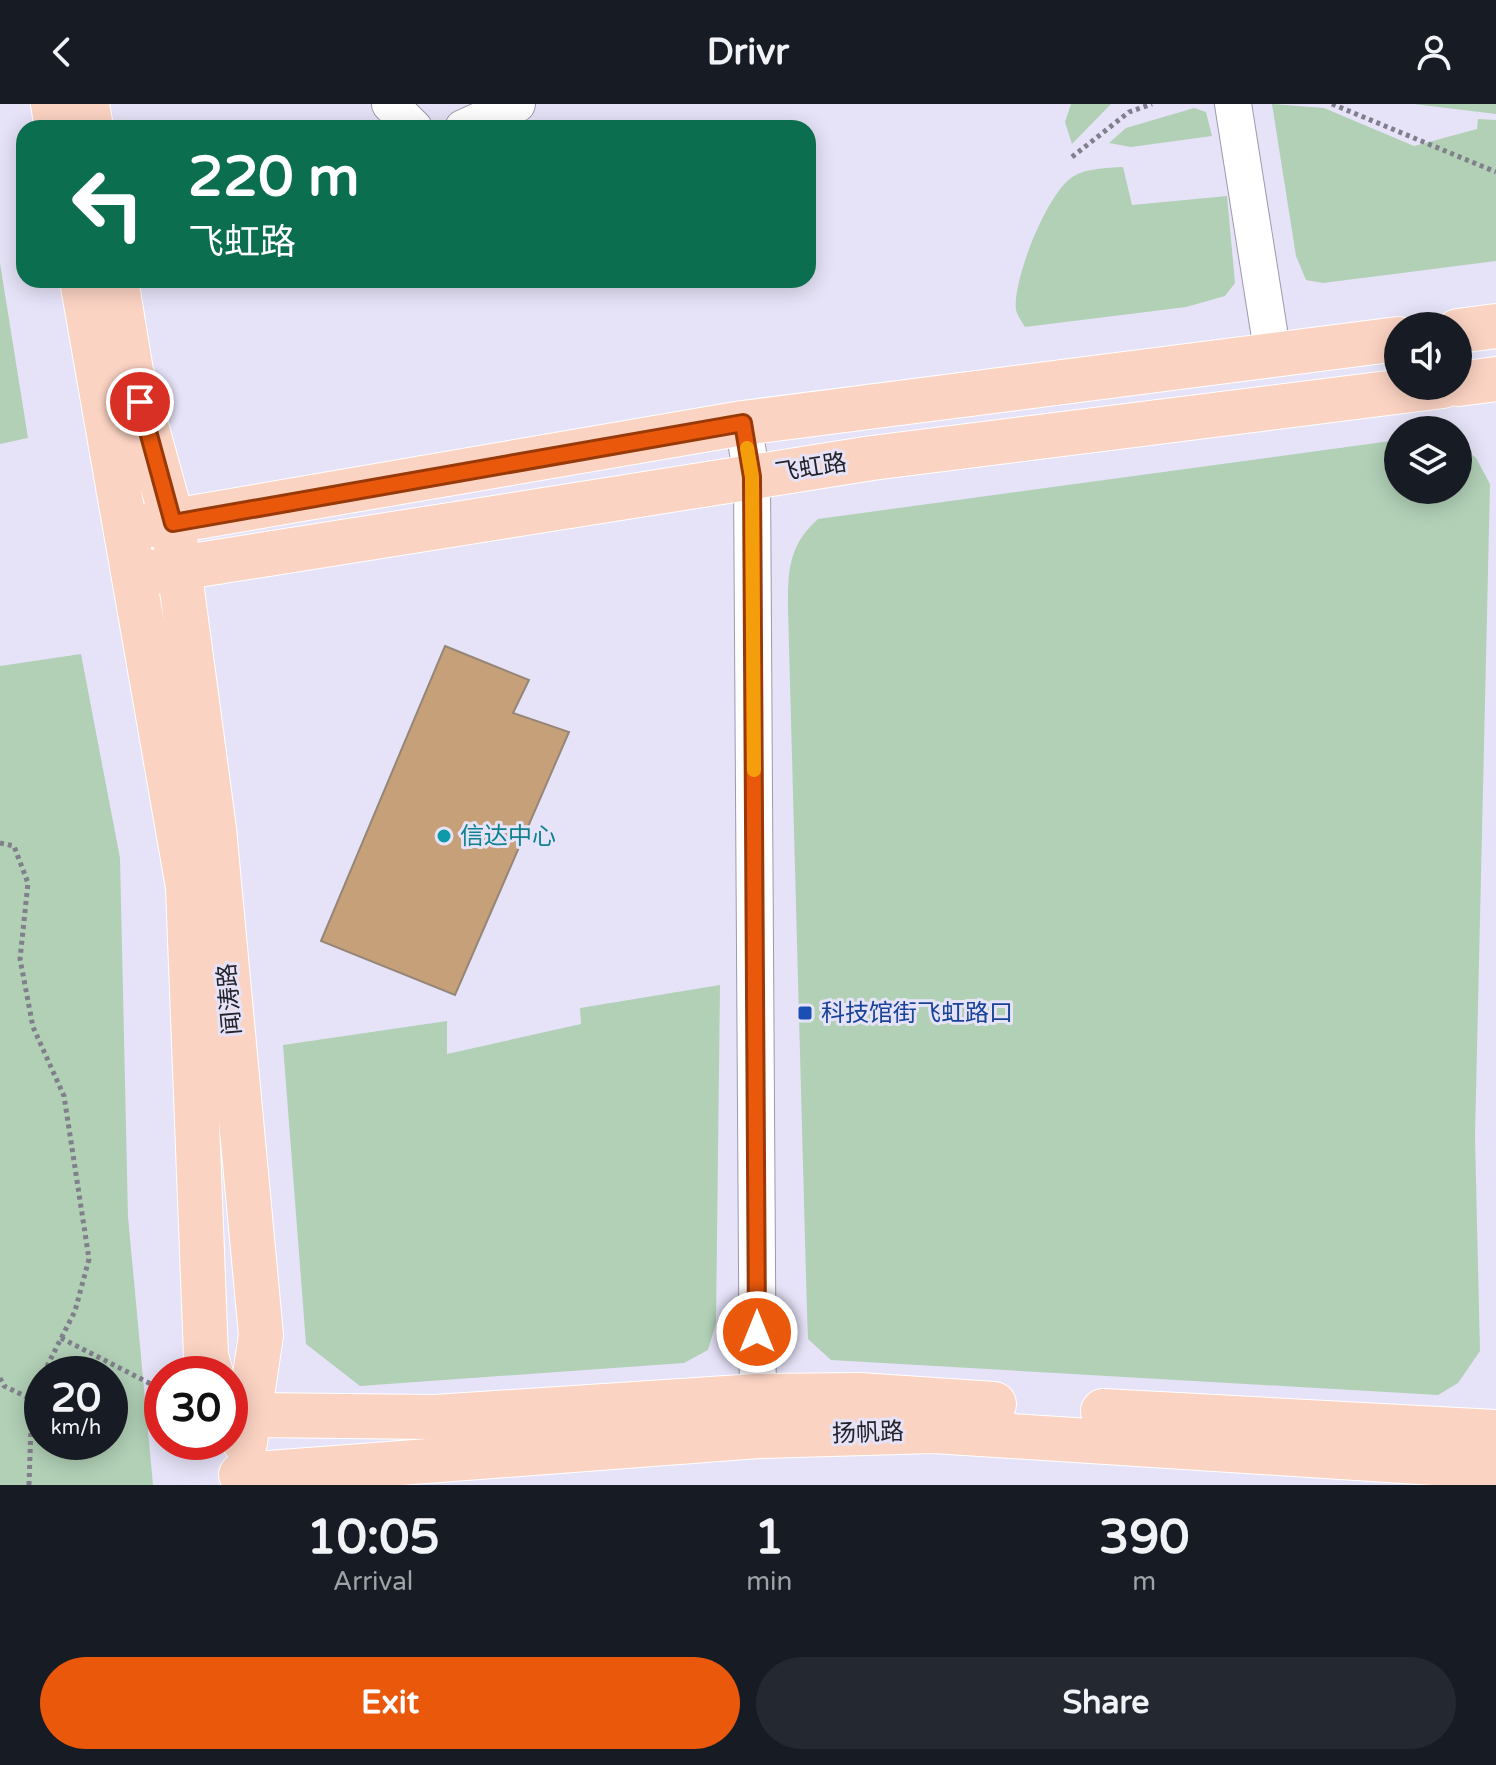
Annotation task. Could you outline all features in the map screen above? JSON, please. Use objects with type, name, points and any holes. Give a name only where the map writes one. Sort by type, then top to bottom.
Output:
[{"type":"main road","name":"闻涛路","points":[[83,288],[188,887],[206,1356]]},
{"type":"main road","name":"闻涛路","points":[[117,288],[131,371],[173,523],[214,829],[261,1335],[248,1408]]},
{"type":"main road","points":[[1472,329],[1496,326]]},
{"type":"main road","points":[[127,529],[743,423],[1384,341]]},
{"type":"main road","points":[[1472,382],[1496,379]]},
{"type":"main road","name":"飞虹路","points":[[135,575],[752,477],[1384,394]]},
{"type":"main road","points":[[248,1452],[435,1417],[758,1416],[859,1395],[1323,1425],[1496,1432]]},
{"type":"main road","name":"扬帆路","points":[[248,1452],[758,1416],[934,1431],[1496,1467]]},
{"type":"street","points":[[390,104],[406,120]]},
{"type":"street","points":[[481,120],[517,104]]},
{"type":"street","points":[[1233,104],[1273,356]]},
{"type":"street","points":[[743,423],[752,477],[758,1416]]},
{"type":"path","points":[[1072,157],[1129,112],[1152,104]]},
{"type":"path","points":[[1332,104],[1496,172]]},
{"type":"path","points":[[0,843],[14,846],[28,883],[20,959],[33,1027],[64,1096],[89,1259],[75,1311],[52,1356]]},
{"type":"path","points":[[61,1338],[144,1380]]},
{"type":"path","points":[[0,1378],[4,1386],[24,1396]]},
{"type":"path","points":[[29,1485],[30,1460]]},
{"type":"green space","points":[[1071,104],[1111,104],[1072,144],[1065,122]]},
{"type":"green space","points":[[1272,104],[1324,108],[1414,146],[1477,129],[1478,119],[1496,120],[1496,261],[1323,283],[1306,280],[1296,256]]},
{"type":"green space","points":[[1414,104],[1496,104],[1496,114]]},
{"type":"green space","points":[[1194,108],[1206,112],[1212,136],[1131,147],[1109,143],[1126,128]]},
{"type":"green space","points":[[1123,167],[1132,205],[1227,196],[1235,283],[1225,296],[1186,307],[1025,327],[1016,310],[1016,296],[1034,237],[1053,199],[1079,173]]},
{"type":"green space","points":[[0,263],[28,438],[0,444]]},
{"type":"green space","points":[[1384,442],[1384,504],[1472,504],[1472,455],[1476,458],[1490,484],[1475,1137],[1480,1351],[1458,1383],[1438,1395],[831,1360],[808,1339],[788,583],[795,549],[818,519]]},
{"type":"green space","points":[[81,654],[120,858],[128,1217],[144,1389],[144,1460],[151,1460],[153,1485],[0,1485],[0,666]]},
{"type":"green space","points":[[720,985],[716,1323],[708,1350],[684,1363],[360,1386],[306,1344],[283,1045],[447,1021],[447,1054],[581,1024],[580,1008]]},
{"type":"building","name":"信达中心","points":[[445,646],[529,680],[513,713],[569,732],[455,995],[321,941]]},
{"type":"slow traffic","points":[[747,448],[752,477],[754,770]]},
{"type":"place","name":"信达中心","points":[[444,836]]},
{"type":"place","name":"科技馆街飞虹路口","points":[[805,1013]]},
{"type":"route","points":[[140,402],[173,523],[743,423],[752,477],[757,1332]]}]
